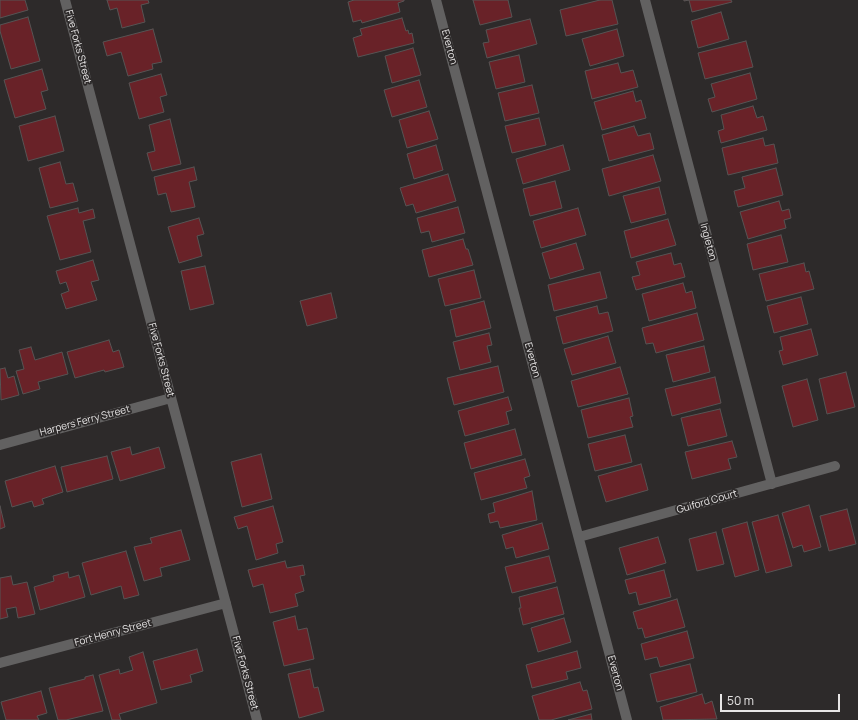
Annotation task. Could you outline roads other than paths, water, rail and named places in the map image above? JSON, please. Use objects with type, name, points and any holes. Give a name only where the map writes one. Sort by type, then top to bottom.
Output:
[{"type":"street","name":"Five Forks Street","points":[[65,0],[257,720]]},
{"type":"street","name":"Everton","points":[[436,0],[628,720]]},
{"type":"street","name":"Ingleton","points":[[644,0],[772,484]]},
{"type":"street","name":"Harpers Ferry Street","points":[[0,445],[171,398]]},
{"type":"street","name":"Guiford Court","points":[[579,537],[835,466]]},
{"type":"street","name":"Fort Henry Street","points":[[0,663],[226,603]]}]
